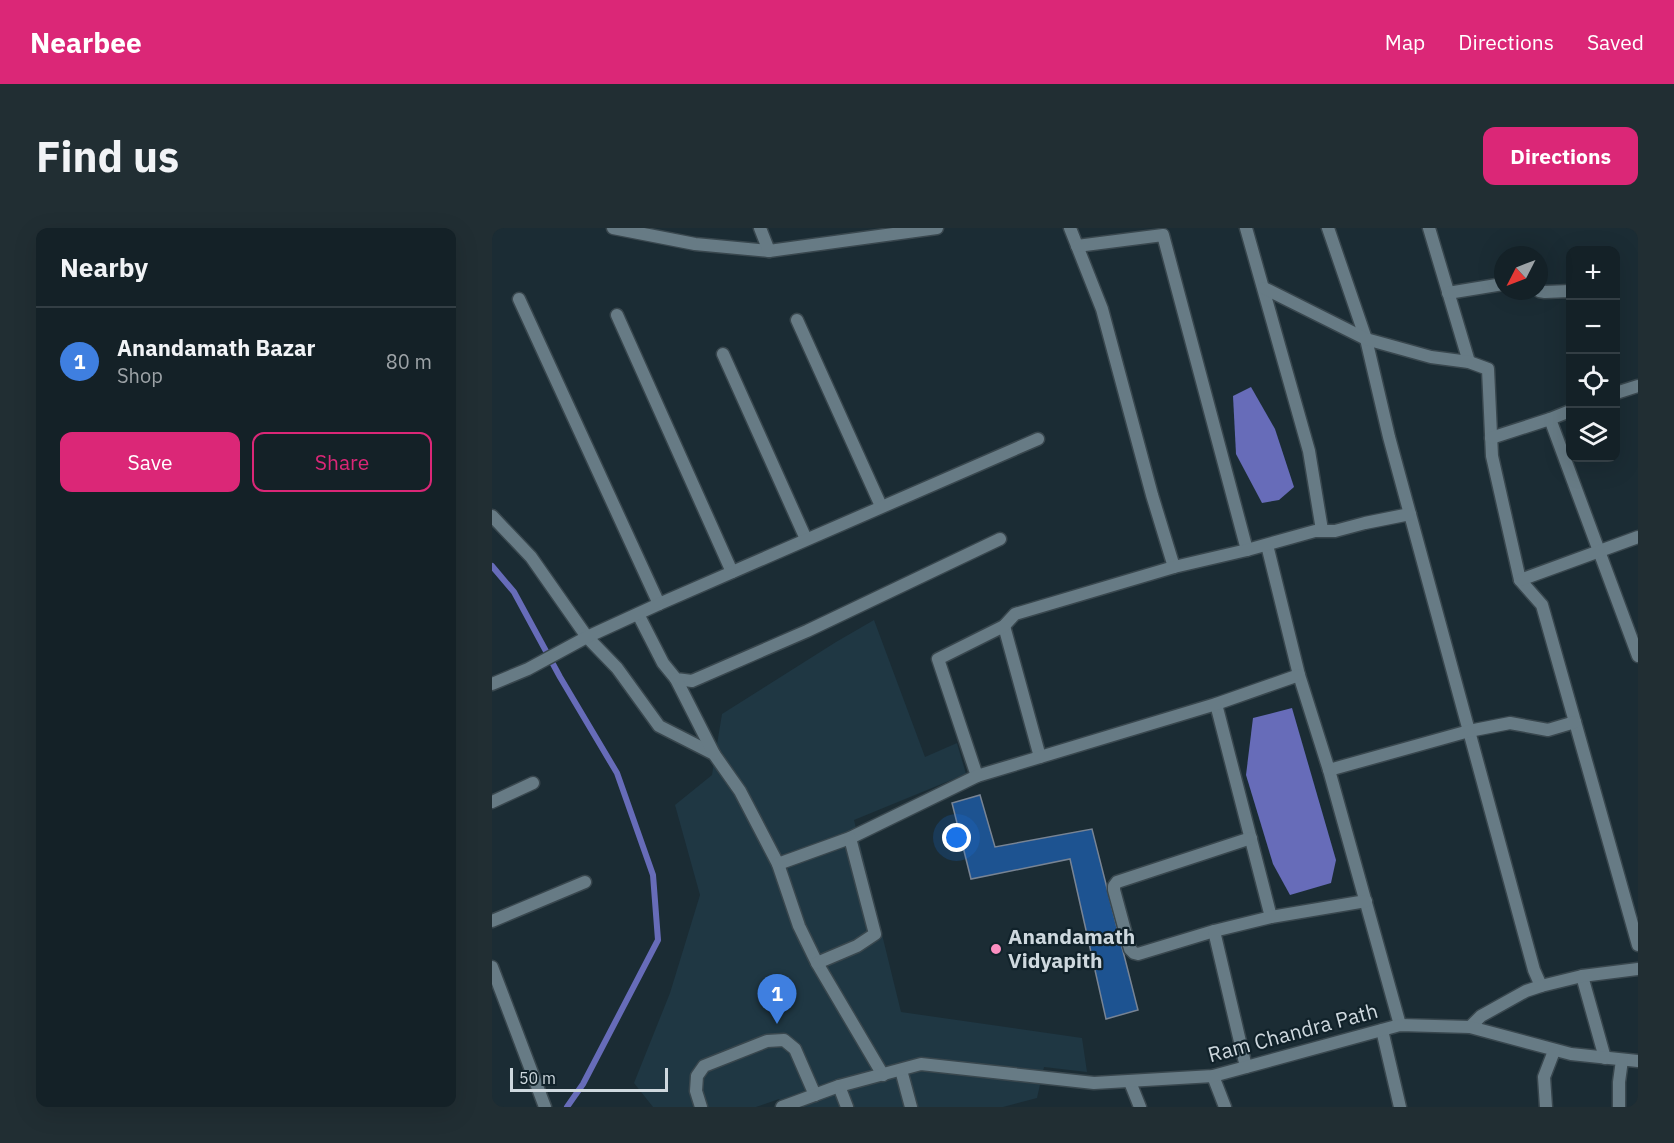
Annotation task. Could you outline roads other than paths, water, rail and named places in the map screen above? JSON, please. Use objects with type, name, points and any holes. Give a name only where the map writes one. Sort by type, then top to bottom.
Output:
[{"type":"street","points":[[613,228],[695,244],[769,251],[938,228]]},
{"type":"street","points":[[760,228],[769,251]]},
{"type":"street","points":[[1070,228],[1102,309],[1152,495],[1174,567]]},
{"type":"street","points":[[1246,228],[1309,452],[1322,530]]},
{"type":"street","points":[[1328,228],[1366,339],[1389,437],[1534,970],[1541,986]]},
{"type":"street","points":[[1429,228],[1469,362]]},
{"type":"street","points":[[1077,246],[1163,235],[1247,550]]},
{"type":"street","points":[[1449,293],[1494,286]]},
{"type":"street","points":[[1264,288],[1366,339],[1431,357],[1469,362],[1488,369],[1492,456],[1520,580],[1542,605],[1638,945]]},
{"type":"street","points":[[1548,292],[1566,291]]},
{"type":"street","points":[[519,299],[659,604]]},
{"type":"street","points":[[617,315],[732,572]]},
{"type":"street","points":[[798,320],[881,506]]},
{"type":"street","points":[[723,354],[806,539]]},
{"type":"street","points":[[1620,392],[1638,386]]},
{"type":"street","points":[[1491,438],[1566,413]]},
{"type":"street","points":[[1551,419],[1638,656]]},
{"type":"street","points":[[492,684],[528,669],[587,637],[659,604],[1038,439]]},
{"type":"street","points":[[977,776],[938,659],[1004,626],[1015,614],[1174,567],[1322,530],[1335,531],[1410,514]]},
{"type":"street","points":[[492,516],[531,557],[587,637],[617,668],[659,726],[714,754]]},
{"type":"street","points":[[1520,580],[1638,537]]},
{"type":"street","points":[[676,679],[692,681],[807,631],[1000,539]]},
{"type":"street","points":[[1267,545],[1299,675],[1329,770],[1400,1025]]},
{"type":"street","points":[[638,614],[663,663],[676,679],[714,754],[740,791],[778,864],[799,926],[883,1075]]},
{"type":"street","points":[[1004,626],[1040,756]]},
{"type":"street","points":[[778,864],[850,838],[977,776],[1216,704],[1299,675]]},
{"type":"street","points":[[1216,704],[1271,917]]},
{"type":"street","points":[[1329,770],[1469,731],[1510,723],[1548,730],[1575,722]]},
{"type":"street","points":[[492,802],[533,783]]},
{"type":"street","points":[[818,963],[857,946],[875,934],[850,838]]},
{"type":"street","points":[[1251,838],[1121,880],[1114,886],[1130,949],[1138,954],[1271,917],[1366,901]]},
{"type":"street","points":[[492,921],[585,882]]},
{"type":"street","points":[[1214,931],[1245,1067]]},
{"type":"street","points":[[492,967],[545,1107]]},
{"type":"street","points":[[1470,1027],[1481,1016],[1526,991],[1582,976],[1638,969]]},
{"type":"street","points":[[1582,976],[1605,1058]]},
{"type":"street","name":"Ram Chandra Path","points":[[782,1107],[839,1086],[921,1064],[1094,1083],[1213,1076],[1400,1025],[1470,1027],[1554,1051],[1638,1061]]},
{"type":"street","points":[[1382,1030],[1400,1107]]},
{"type":"street","points":[[700,1107],[696,1091],[697,1076],[704,1066],[767,1041],[784,1040],[795,1048],[815,1095]]},
{"type":"street","points":[[1546,1107],[1544,1077],[1554,1051]]},
{"type":"street","points":[[1619,1107],[1622,1060]]},
{"type":"street","points":[[901,1070],[912,1107]]},
{"type":"street","points":[[1213,1076],[1225,1107]]},
{"type":"street","points":[[1130,1082],[1140,1107]]},
{"type":"street","points":[[839,1086],[847,1107]]},
{"type":"water","points":[[1251,387],[1275,429],[1294,487],[1279,500],[1262,503],[1236,454],[1233,396]]},
{"type":"water","points":[[1292,708],[1336,860],[1331,883],[1290,895],[1273,864],[1246,775],[1253,718]]},
{"type":"waterway","points":[[492,566],[514,592],[560,677],[617,773],[653,875],[658,940],[583,1084],[567,1107]]},
{"type":"place","name":"Anandamath Vidyapith","points":[[996,949]]},
{"type":"place","name":"Anandamath Bazar","points":[[777,1024]]}]
